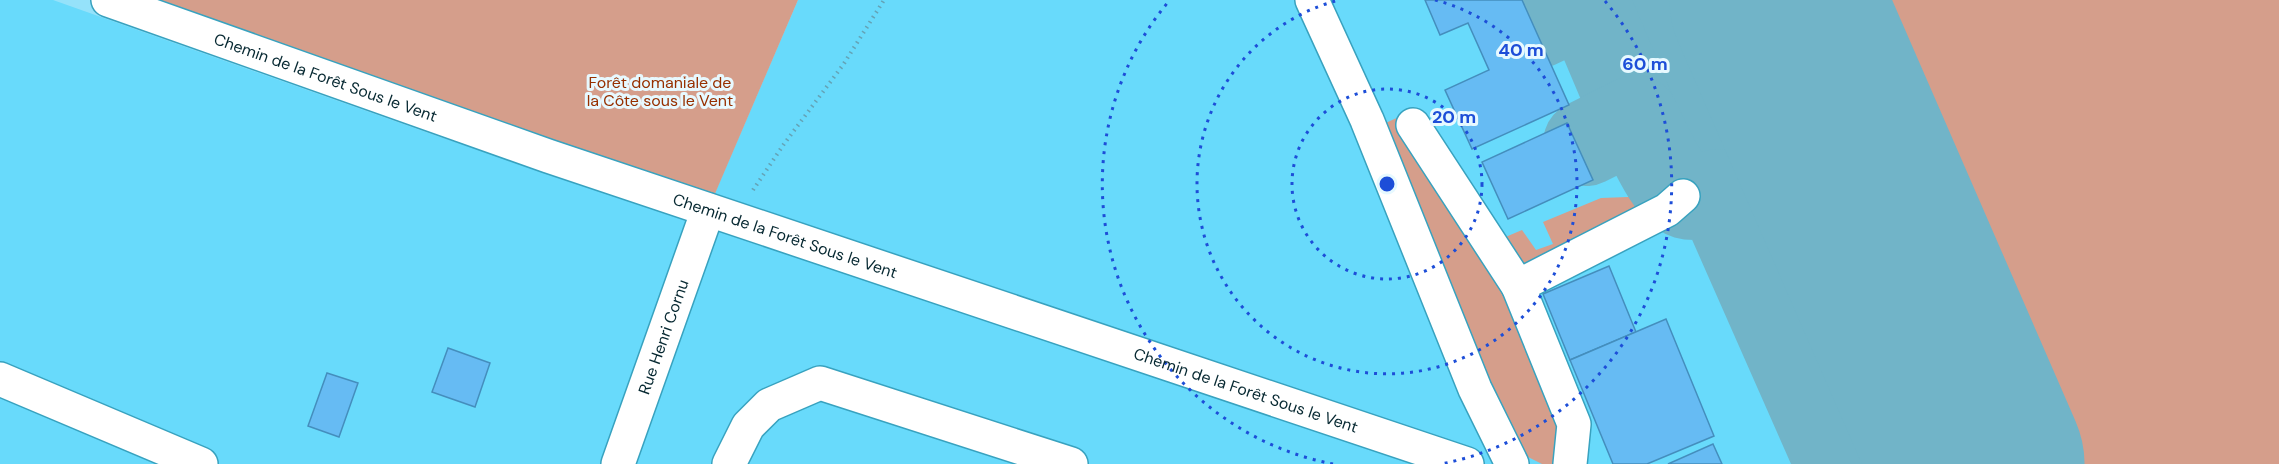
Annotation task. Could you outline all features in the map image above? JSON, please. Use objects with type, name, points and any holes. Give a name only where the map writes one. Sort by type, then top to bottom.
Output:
[{"type":"street","name":"Chemin de la Forêt Sous le Vent","points":[[108,0],[537,152],[1467,464]]},
{"type":"street","points":[[1311,0],[1367,120],[1475,389],[1512,464]]},
{"type":"street","points":[[1413,125],[1518,286],[1574,424],[1570,464]]},
{"type":"street","points":[[1518,286],[1668,210],[1683,196]]},
{"type":"street","name":"Rue Henri Cornu","points":[[618,464],[721,214]]},
{"type":"street","points":[[0,379],[201,464]]},
{"type":"street","points":[[729,464],[748,426],[769,405],[820,383],[1071,464]]},
{"type":"path","points":[[721,214],[784,144],[843,65],[884,0]]},
{"type":"shaded area","points":[[0,0],[53,0],[437,136],[684,217],[708,209],[798,0],[1882,0],[2076,464],[0,464]]},
{"type":"green space","name":"Forêt domaniale de la Côte sous le Vent","points":[[140,0],[798,0],[708,210]]},
{"type":"green space","points":[[1647,0],[1726,0],[1789,149],[1722,178]]},
{"type":"green space","points":[[1828,0],[1874,0],[2054,414],[1882,0],[2279,0],[2279,464],[2029,464]]},
{"type":"green space","points":[[1401,116],[1509,306],[1564,434],[1562,464],[1542,464],[1514,450],[1379,126]]},
{"type":"green space","points":[[1802,168],[1922,418],[1921,464],[1846,464],[1729,200]]},
{"type":"green space","points":[[1632,177],[1658,177],[1669,192],[1524,265],[1507,261],[1496,241],[1522,230],[1536,250],[1553,244],[1543,222],[1601,198],[1628,197]]},
{"type":"building","points":[[1425,0],[1522,0],[1569,105],[1472,149],[1445,90],[1489,70],[1468,23],[1440,35]]},
{"type":"building","points":[[1567,123],[1593,180],[1508,219],[1482,162]]},
{"type":"building","points":[[1609,266],[1636,332],[1570,360],[1543,294]]},
{"type":"building","points":[[1666,319],[1714,436],[1647,464],[1613,464],[1570,360]]},
{"type":"building","points":[[448,348],[490,363],[475,407],[432,392]]},
{"type":"building","points":[[327,373],[358,383],[339,437],[308,426]]},
{"type":"building","points":[[1713,444],[1722,464],[1668,464]]},
{"type":"taxiway","points":[[1635,0],[1718,192],[1787,161],[1811,145],[1822,131],[1824,110]]},
{"type":"taxiway","points":[[1536,26],[1572,9],[1594,20],[1632,110]]},
{"type":"taxiway","points":[[1586,143],[1636,118],[1658,162],[1679,192],[1694,197],[1718,192],[1838,464]]},
{"type":"runway","points":[[1776,0],[1978,464]]}]
